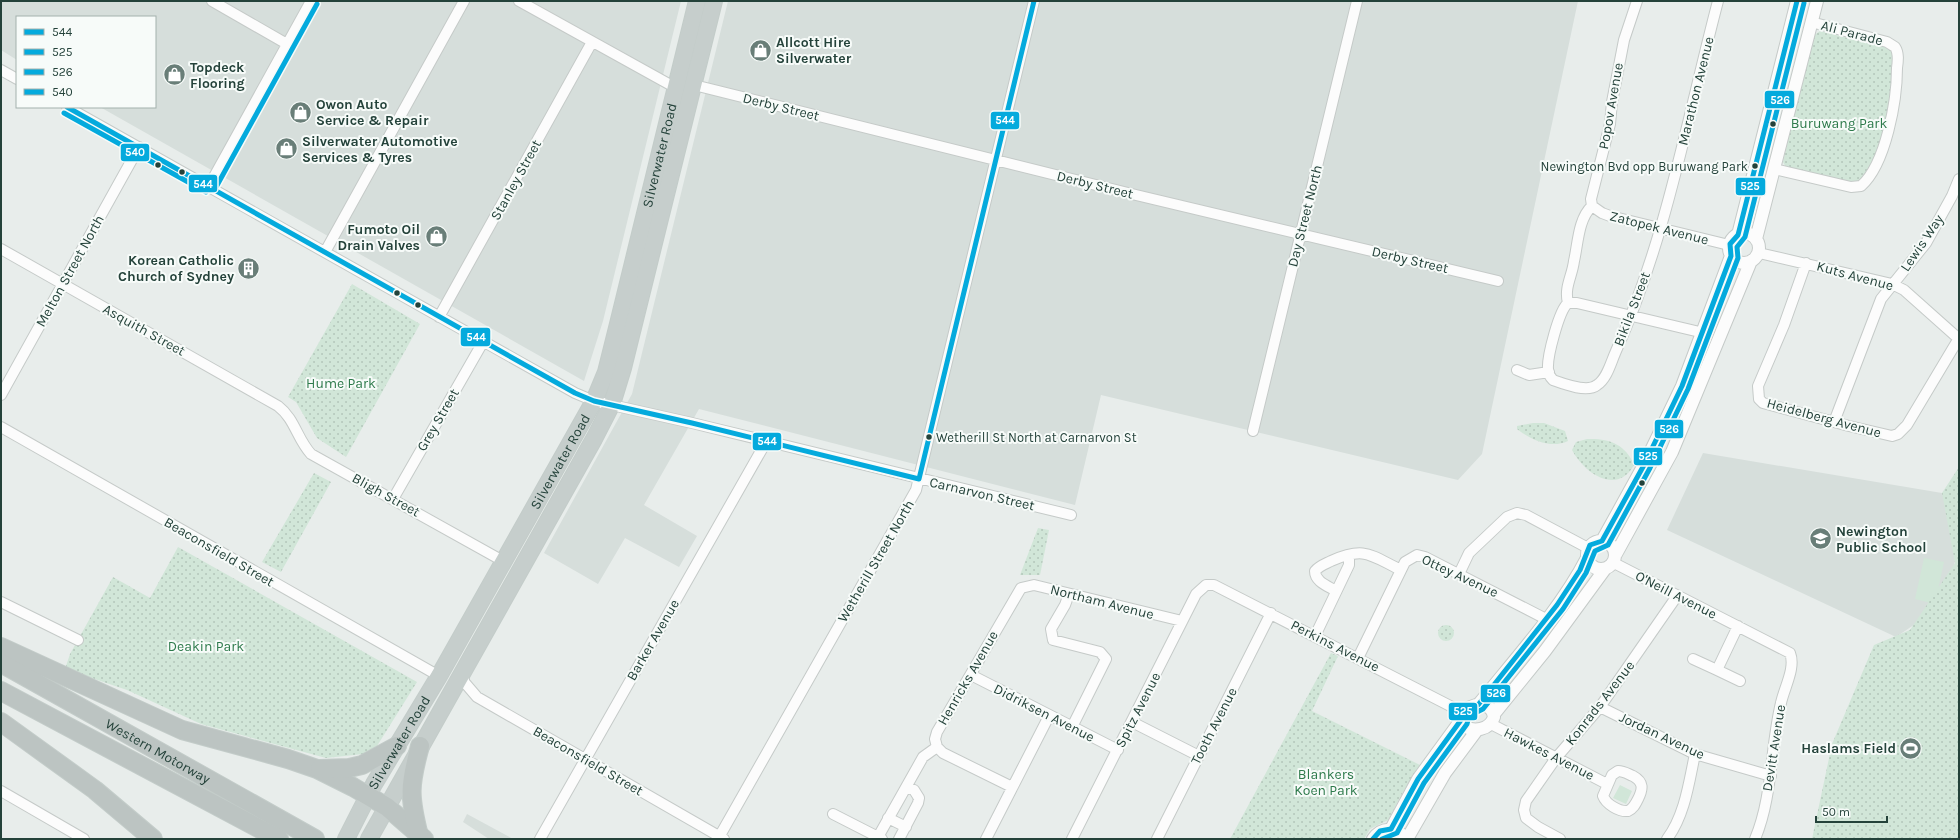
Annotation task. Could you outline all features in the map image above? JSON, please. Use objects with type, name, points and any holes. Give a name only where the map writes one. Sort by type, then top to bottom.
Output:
[{"type":"highway","name":"Silverwater Road","points":[[346,839],[368,796],[594,401],[607,365],[676,88],[696,1]]},
{"type":"highway","name":"Silverwater Road","points":[[369,839],[594,439],[612,404],[623,368],[714,1]]},
{"type":"highway","points":[[1,647],[182,730],[288,759],[317,769],[387,807],[421,837]]},
{"type":"highway","name":"Western Motorway","points":[[1,663],[314,838]]},
{"type":"highway","name":"Western Motorway","points":[[1,691],[279,839]]},
{"type":"highway","points":[[1,722],[95,790],[153,839]]},
{"type":"highway","points":[[317,769],[349,768],[362,765],[397,746]]},
{"type":"highway","points":[[420,746],[410,788],[411,801],[421,837]]},
{"type":"street","points":[[212,1],[287,44]]},
{"type":"street","points":[[209,186],[311,1]]},
{"type":"street","points":[[325,252],[464,1]]},
{"type":"street","points":[[519,1],[676,88]]},
{"type":"street","name":"Wetherill Street North","points":[[720,838],[914,495],[1034,1]]},
{"type":"street","name":"Day Street North","points":[[1253,431],[1357,1]]},
{"type":"street","name":"Popov Avenue","points":[[1567,304],[1567,286],[1569,276],[1573,266],[1584,218],[1592,206],[1591,199],[1610,124],[1617,70],[1624,40],[1637,1]]},
{"type":"street","name":"Marathon Avenue","points":[[1661,227],[1683,147],[1718,1]]},
{"type":"street","points":[[1738,235],[1797,1]]},
{"type":"street","points":[[1373,839],[1380,832],[1390,829],[1400,832],[1406,839],[1445,773],[1477,730],[1492,719],[1612,562],[1672,452],[1759,248],[1756,239],[1817,1]]},
{"type":"street","name":"Ali Parade","points":[[1774,169],[1850,187],[1861,186],[1872,172],[1889,130],[1898,75],[1898,53],[1895,47],[1887,42],[1811,22]]},
{"type":"street","name":"Stanley Street","points":[[439,317],[592,42]]},
{"type":"street","points":[[1,70],[16,78]]},
{"type":"street","name":"Derby Street","points":[[694,85],[995,161],[1498,281]]},
{"type":"street","name":"Carnarvon Street","points":[[69,108],[483,342],[575,393],[594,401],[612,404],[1071,515]]},
{"type":"street","name":"Melton Street North","points":[[1,395],[139,147]]},
{"type":"street","name":"Lewis Way","points":[[1834,422],[1881,299],[1892,284],[1915,259],[1926,243],[1952,196],[1959,178]]},
{"type":"street","name":"Zatopek Avenue","points":[[1592,206],[1602,213],[1610,216],[1642,225],[1661,227],[1730,251]]},
{"type":"street","name":"Bikila Street","points":[[1548,372],[1551,378],[1556,381],[1588,388],[1596,386],[1605,375],[1630,316],[1661,227]]},
{"type":"street","points":[[1602,541],[1644,465],[1682,386],[1704,333],[1730,251],[1732,239],[1738,235],[1747,234],[1756,239]]},
{"type":"street","name":"Asquith Street","points":[[1,249],[287,412]]},
{"type":"street","points":[[1730,251],[1744,262],[1755,257]]},
{"type":"street","name":"Kuts Avenue","points":[[1755,257],[1806,263],[1892,284],[1904,290],[1959,339]]},
{"type":"street","name":"Heidelberg Avenue","points":[[1806,263],[1784,325],[1758,386],[1757,393],[1759,399],[1769,406],[1885,434],[1898,434],[1907,425],[1959,339]]},
{"type":"street","points":[[1517,370],[1530,375],[1548,372],[1548,363],[1556,330],[1567,304],[1577,303],[1704,333]]},
{"type":"street","name":"Grey Street","points":[[394,499],[483,342]]},
{"type":"street","name":"Bligh Street","points":[[287,412],[305,448],[311,454],[503,561]]},
{"type":"street","name":"Beaconsfield Street","points":[[1,427],[438,676]]},
{"type":"street","name":"Barker Avenue","points":[[540,839],[766,442]]},
{"type":"street","points":[[1459,574],[1469,553],[1507,518],[1517,513],[1526,515],[1587,553],[1592,566],[1612,562]]},
{"type":"street","points":[[1478,705],[1546,619],[1580,570],[1593,543],[1602,541],[1610,546],[1612,562]]},
{"type":"street","points":[[1336,591],[1318,580],[1315,577],[1315,571],[1320,566],[1350,555],[1366,553],[1401,570]]},
{"type":"street","points":[[1315,636],[1350,565],[1350,555]]},
{"type":"street","name":"Ottey Avenue","points":[[1358,658],[1401,570],[1407,560],[1417,555],[1425,557],[1546,619]]},
{"type":"street","name":"O'Neill Avenue","points":[[1612,562],[1783,648],[1792,656]]},
{"type":"street","name":"Northam Avenue","points":[[1021,588],[1034,585],[1182,621]]},
{"type":"street","name":"Perkins Avenue","points":[[1206,585],[1214,585],[1271,613],[1358,658],[1462,716]]},
{"type":"street","name":"Spitz Avenue","points":[[1072,839],[1196,594],[1206,585]]},
{"type":"street","name":"Henricks Avenue","points":[[937,746],[935,739],[937,732],[1021,588]]},
{"type":"street","points":[[1069,594],[1066,605],[1051,629],[1053,640],[1100,652],[1106,659],[1072,727]]},
{"type":"street","name":"Konrads Avenue","points":[[1560,839],[1526,818],[1524,810],[1526,801],[1556,758],[1600,707],[1677,596]]},
{"type":"street","points":[[1,602],[78,640]]},
{"type":"street","name":"Tooth Avenue","points":[[1157,839],[1271,613]]},
{"type":"street","points":[[1717,670],[1738,626]]},
{"type":"street","name":"Devitt Avenue","points":[[1754,839],[1762,821],[1771,776],[1778,715],[1792,664],[1792,656]]},
{"type":"street","points":[[1693,659],[1740,681]]},
{"type":"street","name":"Beaconsfield Street","points":[[461,673],[465,683],[477,697],[720,838]]},
{"type":"street","name":"Didriksen Avenue","points":[[971,675],[1118,750]]},
{"type":"street","points":[[1390,829],[1421,775],[1468,707],[1478,705],[1488,706],[1492,719]]},
{"type":"street","name":"Jordan Avenue","points":[[1600,707],[1695,754],[1771,776]]},
{"type":"street","points":[[986,839],[1049,716]]},
{"type":"street","points":[[1462,716],[1468,728],[1477,730]]},
{"type":"street","name":"Hawkes Avenue","points":[[1492,719],[1556,758],[1607,784]]},
{"type":"street","points":[[1132,722],[1199,756]]},
{"type":"street","points":[[833,814],[880,838],[888,818],[923,757],[937,746],[943,753],[1012,787]]},
{"type":"street","points":[[1668,839],[1684,802],[1695,754]]},
{"type":"street","points":[[899,839],[918,803],[919,798],[914,790],[906,787]]},
{"type":"street","points":[[1,791],[84,839]]},
{"type":"street","points":[[888,818],[906,827]]},
{"type":"shaded area","points":[[1,1],[681,1],[603,321],[584,381],[102,108],[156,108],[156,16],[16,16],[16,59],[1,50]]},
{"type":"shaded area","points":[[728,1],[1578,1],[1482,454],[1458,480],[1101,395],[1075,505],[699,409],[644,505],[697,536],[679,567],[625,538],[598,584],[544,553],[632,394]]},
{"type":"shaded area","name":"Newington Public School","points":[[1703,453],[1942,493],[1947,502],[1957,547],[1952,578],[1930,614],[1896,637],[1667,530]]},
{"type":"shaded area","points":[[467,814],[513,839],[489,839],[463,822]]},
{"type":"green space","name":"Buruwang Park","points":[[1820,31],[1892,49],[1892,85],[1890,103],[1882,138],[1867,170],[1857,184],[1787,169],[1783,162],[1813,36]]},
{"type":"green space","name":"Hume Park","points":[[352,284],[420,324],[346,457],[317,438],[296,402],[288,397]]},
{"type":"green space","points":[[1533,423],[1544,423],[1565,431],[1568,441],[1548,444],[1528,437],[1517,429],[1517,426]]},
{"type":"green space","points":[[1587,439],[1609,441],[1621,447],[1631,458],[1634,465],[1627,474],[1619,479],[1610,480],[1601,478],[1584,466],[1577,459],[1572,450],[1576,442]]},
{"type":"green space","points":[[1959,467],[1959,839],[1812,839],[1832,744],[1874,645],[1910,630],[1955,563],[1942,493]]},
{"type":"green space","points":[[314,473],[331,482],[281,572],[262,562]]},
{"type":"green space","points":[[1038,528],[1049,530],[1040,575],[1020,575]]},
{"type":"green space","name":"Deakin Park","points":[[178,547],[417,682],[377,746],[363,754],[326,758],[201,724],[127,690],[65,669],[70,654],[113,577],[150,598]]},
{"type":"green space","points":[[1924,558],[1944,562],[1935,604],[1915,599]]},
{"type":"green space","points":[[1443,625],[1449,625],[1454,630],[1452,639],[1449,641],[1443,641],[1438,636],[1438,630]]},
{"type":"green space","name":"Blankers Koen Park","points":[[1331,653],[1338,656],[1312,711],[1420,765],[1388,820],[1370,829],[1364,839],[1230,839]]},
{"type":"green space","points":[[1620,785],[1632,791],[1626,804],[1613,798]]},
{"type":"transit line","name":"544","points":[[919,479],[1034,1]]},
{"type":"transit line","name":"525","points":[[1373,839],[1380,831],[1391,829],[1418,779],[1461,720],[1462,712],[1468,707],[1478,705],[1557,605],[1580,570],[1590,545],[1602,541],[1644,465],[1682,386],[1731,256],[1730,244],[1738,235],[1797,1]]},
{"type":"transit line","name":"526","points":[[1382,839],[1397,833],[1424,783],[1467,724],[1469,716],[1483,709],[1563,609],[1586,573],[1595,551],[1608,545],[1650,468],[1688,389],[1738,258],[1737,247],[1745,237],[1804,3]]},
{"type":"transit line","name":"540","points":[[215,189],[317,4]]},
{"type":"transit line","name":"544","points":[[69,108],[575,393],[594,401],[692,423],[919,479]]},
{"type":"transit line","name":"540","points":[[64,113],[206,192]]},
{"type":"place","name":"Allcott Hire Silverwater","points":[[760,50]]},
{"type":"place","name":"Topdeck Flooring","points":[[174,75]]},
{"type":"place","name":"Owon Auto Service & Repair","points":[[301,112]]},
{"type":"place","name":"Silverwater Automotive Services & Tyres","points":[[286,149]]},
{"type":"place","name":"Newington Bvd opp Buruwang Park","points":[[1755,166]]},
{"type":"place","name":"Fumoto Oil Drain Valves","points":[[436,237]]},
{"type":"place","name":"Korean Catholic Church of Sydney","points":[[249,268]]},
{"type":"place","name":"Wetherill St North at Carnarvon St","points":[[929,437]]},
{"type":"place","name":"Newington Public School","points":[[1821,539]]},
{"type":"place","name":"Haslams Field","points":[[1911,748]]}]
